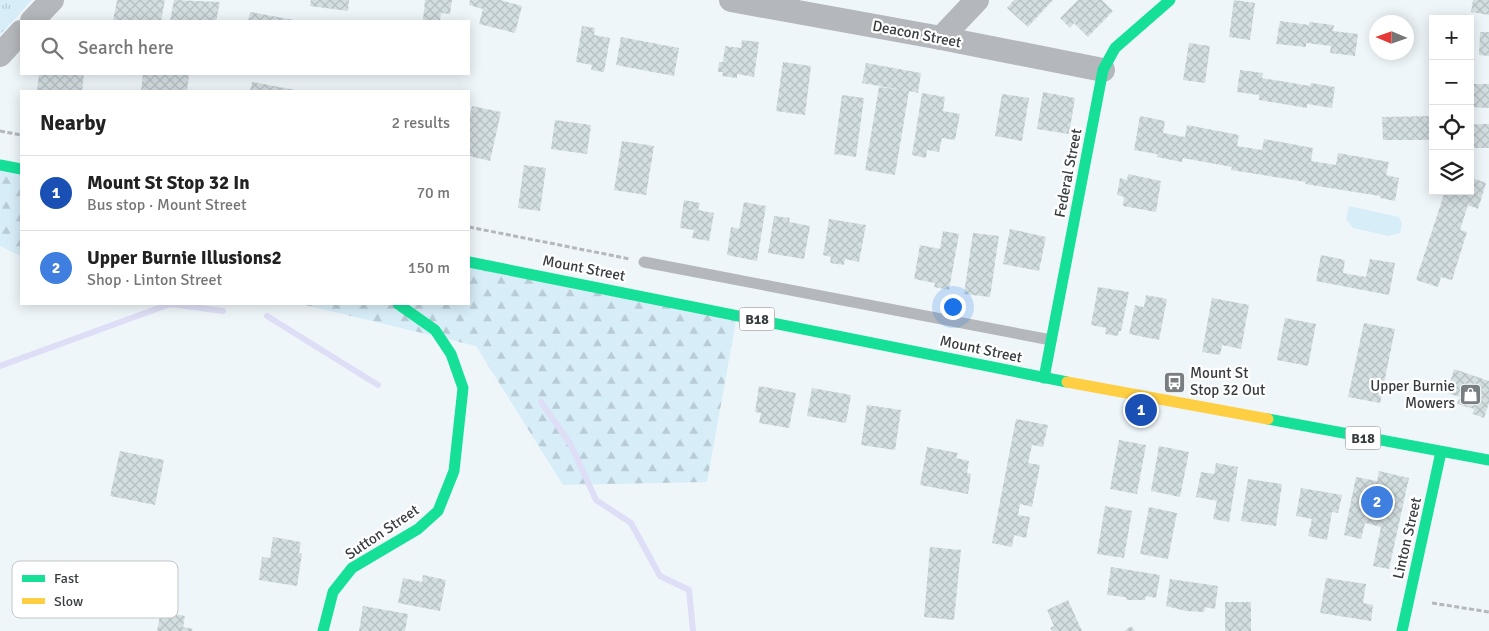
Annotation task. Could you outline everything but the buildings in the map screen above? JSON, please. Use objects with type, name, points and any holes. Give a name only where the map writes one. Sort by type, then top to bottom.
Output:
[{"type":"main road","name":"Federal Street","points":[[1044,378],[1103,70],[1115,48],[1170,0]]},
{"type":"main road","points":[[0,165],[20,169]]},
{"type":"main road","name":"Mount Street","points":[[470,262],[637,294],[1044,378],[1169,399],[1489,460]]},
{"type":"main road","name":"Sutton Street","points":[[323,631],[333,592],[352,568],[418,529],[438,511],[454,471],[464,388],[451,354],[435,330],[399,305]]},
{"type":"main road","name":"Linton Street","points":[[1402,631],[1441,452]]},
{"type":"street","points":[[33,20],[52,0]]},
{"type":"street","name":"Deacon Street","points":[[731,0],[1103,70]]},
{"type":"street","points":[[941,38],[977,0]]},
{"type":"street","points":[[0,55],[20,33]]},
{"type":"lane","points":[[644,262],[1050,340]]},
{"type":"path","points":[[0,131],[20,135]]},
{"type":"path","points":[[470,227],[644,262]]},
{"type":"path","points":[[1409,598],[1489,612]]},
{"type":"green space","points":[[0,0],[32,0],[0,35]]},
{"type":"green space","points":[[0,165],[20,169],[20,256],[0,246]]},
{"type":"green space","points":[[1349,206],[1399,217],[1402,224],[1400,233],[1389,236],[1353,228],[1346,219]]},
{"type":"green space","points":[[470,262],[737,315],[707,482],[563,485],[476,346],[305,305],[470,305]]},
{"type":"waterway","points":[[0,366],[167,305]]},
{"type":"waterway","points":[[178,305],[223,311]]},
{"type":"waterway","points":[[267,316],[378,385]]},
{"type":"waterway","points":[[541,402],[571,445],[596,500],[631,523],[660,576],[689,590],[693,631]]},
{"type":"traffic: fast","points":[[1044,378],[1103,70],[1115,48],[1170,0]]},
{"type":"traffic: fast","points":[[0,165],[20,169]]},
{"type":"traffic: fast","points":[[470,262],[1067,382]]},
{"type":"traffic: fast","points":[[323,631],[333,592],[352,568],[418,529],[438,511],[454,471],[463,388],[451,354],[435,330],[399,305]]},
{"type":"traffic: fast","points":[[1268,419],[1489,460]]},
{"type":"traffic: fast","points":[[1402,631],[1441,452]]},
{"type":"traffic: slow","points":[[1067,382],[1268,419]]},
{"type":"place","name":"Mount St Stop 32 Out","points":[[1174,382]]},
{"type":"place","name":"Upper Burnie Mowers","points":[[1471,395]]},
{"type":"place","name":"Mount St Stop 32 In","points":[[1141,410]]},
{"type":"place","name":"Upper Burnie Illusions2","points":[[1377,502]]}]
